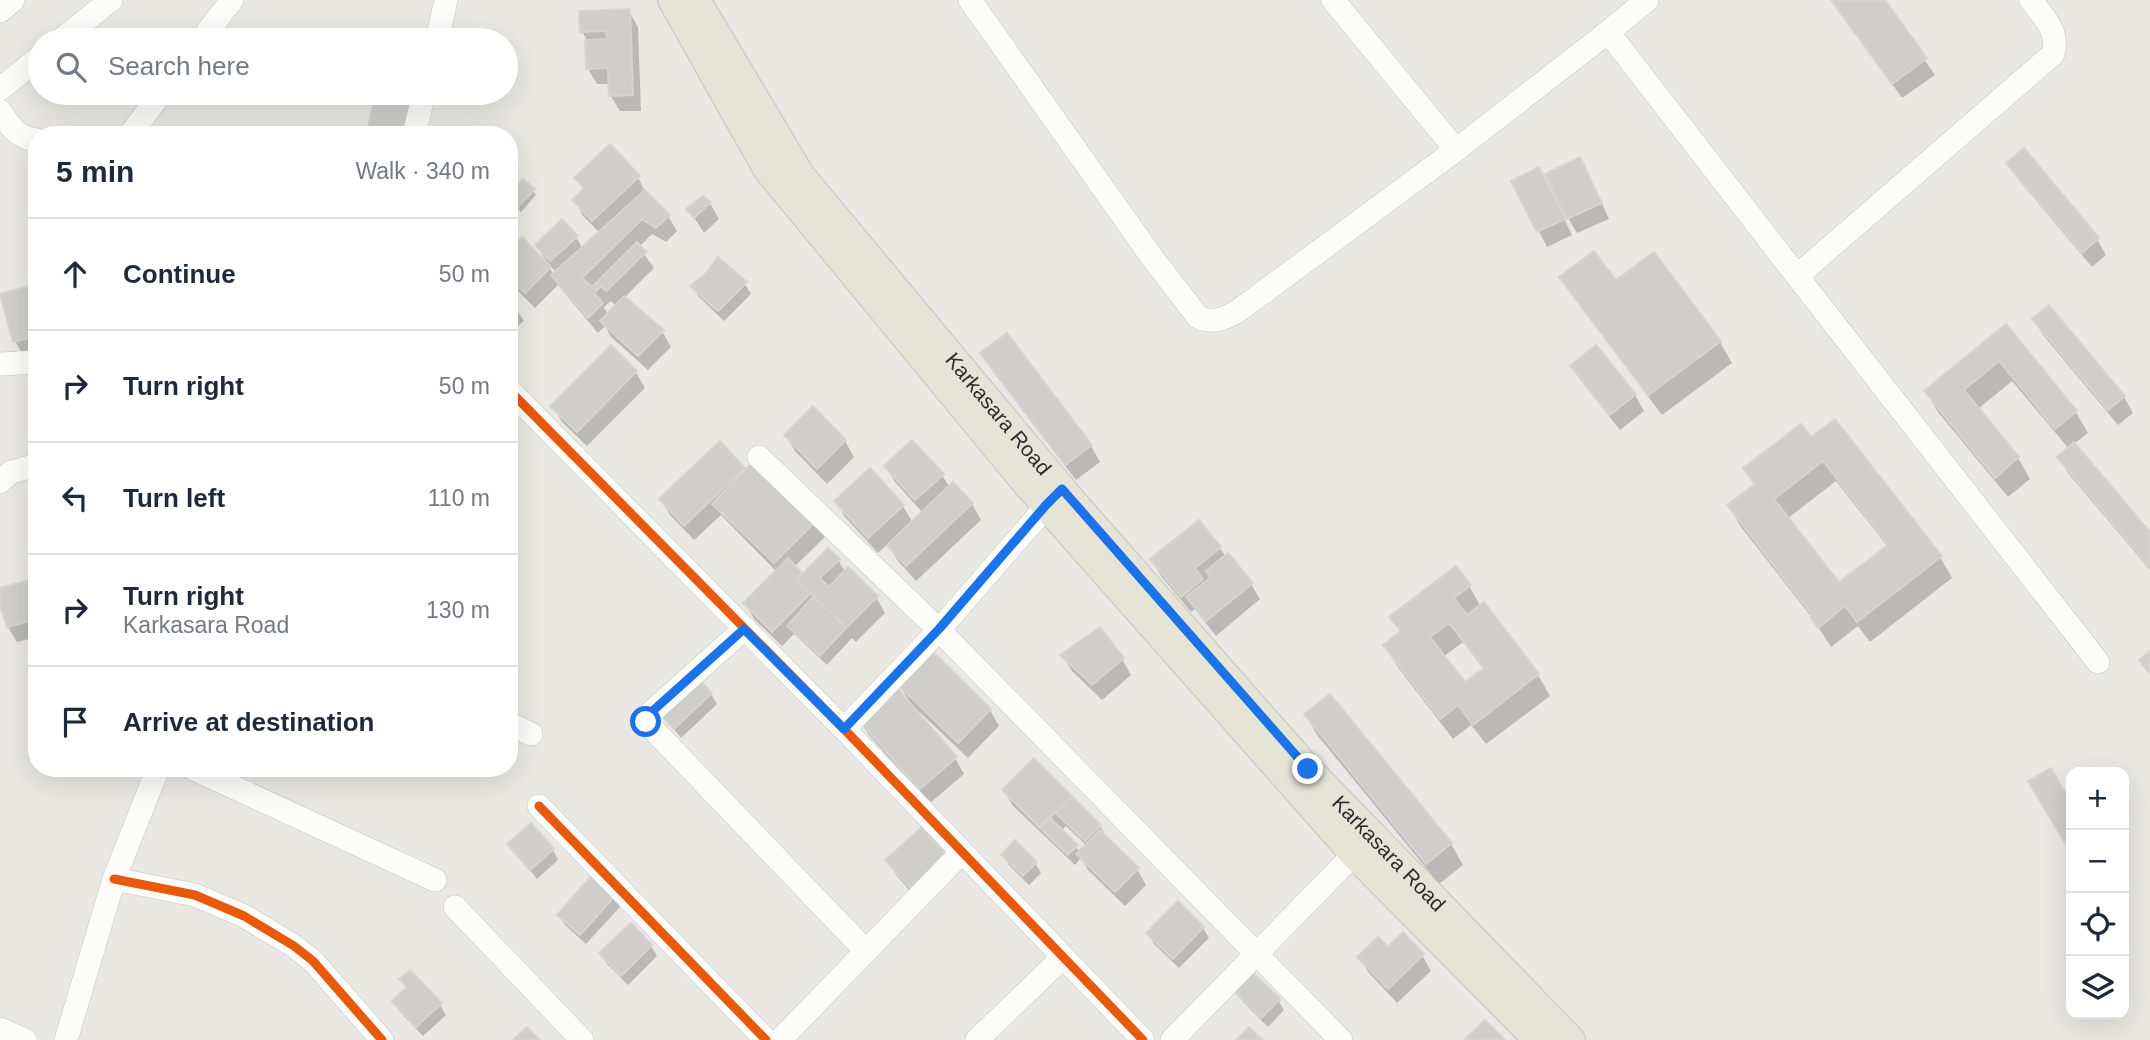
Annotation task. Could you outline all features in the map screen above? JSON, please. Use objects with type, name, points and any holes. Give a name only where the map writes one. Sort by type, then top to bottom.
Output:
[{"type":"main road","name":"Karkasara Road","points":[[672,0],[767,169],[1054,497],[1308,769],[1363,845],[1538,1040]]},
{"type":"main road","name":"Karkasara Road","points":[[696,0],[801,176],[1054,497]]},
{"type":"main road","name":"Karkasara Road","points":[[1363,845],[1571,1040]]},
{"type":"street","points":[[0,11],[13,0]]},
{"type":"street","points":[[76,28],[111,0]]},
{"type":"street","points":[[210,28],[232,0]]},
{"type":"street","points":[[440,28],[446,0]]},
{"type":"street","points":[[970,0],[1151,256],[1198,317],[1208,321],[1226,318],[1238,312],[1456,150],[1647,0]]},
{"type":"street","points":[[1333,0],[1456,150]]},
{"type":"street","points":[[1797,276],[2053,54],[2056,41],[2051,27],[2031,0]]},
{"type":"street","points":[[1608,33],[2098,662]]},
{"type":"street","points":[[0,89],[28,67]]},
{"type":"street","points":[[137,126],[152,105]]},
{"type":"street","points":[[416,126],[421,105]]},
{"type":"street","points":[[0,111],[14,132],[28,138]]},
{"type":"street","points":[[0,364],[28,362]]},
{"type":"street","points":[[518,399],[844,729],[1143,1040]]},
{"type":"street","points":[[759,457],[939,629],[1341,1040]]},
{"type":"street","points":[[0,482],[11,472],[28,467]]},
{"type":"street","points":[[844,729],[939,629],[1054,497]]},
{"type":"street","points":[[744,629],[647,716],[646,722],[866,951]]},
{"type":"street","points":[[518,728],[531,734]]},
{"type":"street","points":[[66,1040],[114,879],[155,777]]},
{"type":"street","points":[[212,777],[435,880]]},
{"type":"street","points":[[539,806],[766,1040]]},
{"type":"street","points":[[1172,1040],[1363,845]]},
{"type":"street","points":[[780,1040],[962,852]]},
{"type":"street","points":[[114,879],[195,895],[244,916],[294,946],[313,961],[382,1040]]},
{"type":"street","points":[[455,907],[582,1040]]},
{"type":"street","points":[[977,1040],[1063,957]]},
{"type":"street","points":[[0,1029],[25,1040]]},
{"type":"building","points":[[1831,0],[1885,0],[1927,58],[1892,84]]},
{"type":"building","points":[[630,9],[633,95],[609,96],[608,68],[586,69],[585,40],[607,39],[606,31],[580,32],[579,11]]},
{"type":"building","points":[[373,105],[413,105],[407,126],[368,126]]},
{"type":"building","points":[[610,144],[640,176],[592,221],[572,200],[584,188],[574,178]]},
{"type":"building","points":[[2024,148],[2099,238],[2082,253],[2006,163]]},
{"type":"building","points":[[1580,157],[1602,203],[1567,219],[1545,174]]},
{"type":"building","points":[[1539,167],[1565,219],[1537,232],[1511,181]]},
{"type":"building","points":[[523,179],[535,189],[518,207],[518,184]]},
{"type":"building","points":[[645,190],[670,215],[656,228],[642,219],[582,278],[592,287],[637,242],[646,252],[606,291],[601,286],[594,293],[603,303],[588,318],[551,275]]},
{"type":"building","points":[[703,196],[711,202],[694,218],[686,209]]},
{"type":"building","points":[[562,219],[578,236],[550,261],[535,245]]},
{"type":"building","points":[[522,237],[551,267],[525,293],[518,286],[518,241]]},
{"type":"building","points":[[1594,251],[1616,280],[1654,252],[1721,341],[1648,395],[1559,277]]},
{"type":"building","points":[[718,257],[747,282],[718,311],[690,286],[706,273]]},
{"type":"building","points":[[28,286],[28,338],[13,342],[0,294]]},
{"type":"building","points":[[624,296],[664,330],[638,356],[600,321]]},
{"type":"building","points":[[2049,305],[2125,396],[2108,410],[2032,319]]},
{"type":"building","points":[[2006,324],[2077,411],[2055,429],[1999,361],[1964,390],[2019,457],[1995,478],[1924,391]]},
{"type":"building","points":[[1007,333],[1092,445],[1065,465],[980,353]]},
{"type":"building","points":[[611,345],[637,371],[577,432],[550,406]]},
{"type":"building","points":[[1596,345],[1636,394],[1610,415],[1570,366]]},
{"type":"building","points":[[813,406],[846,440],[817,469],[784,435]]},
{"type":"building","points":[[1835,419],[1942,556],[1857,622],[1845,606],[1818,628],[1810,617],[1812,615],[1727,505],[1755,484],[1743,468],[1801,424],[1811,437]],"holes":[[[1823,461],[1888,545],[1839,582],[1774,499]]]},
{"type":"building","points":[[912,440],[944,474],[915,500],[884,466]]},
{"type":"building","points":[[720,441],[745,468],[684,526],[659,499]]},
{"type":"building","points":[[2074,442],[2150,532],[2150,568],[2057,457]]},
{"type":"building","points":[[755,460],[817,520],[774,563],[712,504]]},
{"type":"building","points":[[870,468],[904,505],[868,538],[834,501]]},
{"type":"building","points":[[953,482],[973,503],[906,566],[887,545]]},
{"type":"building","points":[[1199,520],[1221,547],[1195,568],[1203,579],[1181,597],[1150,559]]},
{"type":"building","points":[[828,548],[840,559],[820,578],[829,587],[848,567],[878,596],[846,628],[797,580]]},
{"type":"building","points":[[1228,553],[1253,583],[1206,621],[1186,597],[1210,578],[1206,571]]},
{"type":"building","points":[[788,558],[802,573],[796,579],[810,594],[772,632],[743,603]]},
{"type":"building","points":[[1456,566],[1471,585],[1454,598],[1467,615],[1484,602],[1539,674],[1473,725],[1458,705],[1440,719],[1383,645],[1401,631],[1389,617]],"holes":[[[1449,623],[1484,668],[1465,682],[1430,637]]]},
{"type":"building","points":[[28,580],[28,621],[7,627],[0,604],[0,588]]},
{"type":"building","points":[[813,597],[847,627],[820,656],[787,626]]},
{"type":"building","points":[[1100,627],[1124,658],[1092,685],[1060,655]]},
{"type":"building","points":[[931,650],[991,709],[958,743],[897,684]]},
{"type":"building","points":[[2150,651],[2150,674],[2139,660]]},
{"type":"building","points":[[694,674],[712,693],[674,729],[656,709]]},
{"type":"building","points":[[896,687],[957,757],[919,790],[858,719]]},
{"type":"building","points":[[1330,694],[1452,843],[1426,864],[1304,714]]},
{"type":"building","points":[[1034,758],[1072,796],[1040,828],[1002,790]]},
{"type":"building","points":[[2051,768],[2066,794],[2066,845],[2028,781]]},
{"type":"building","points":[[1072,796],[1101,825],[1085,841],[1056,813]]},
{"type":"building","points":[[1049,817],[1078,845],[1068,855],[1039,827]]},
{"type":"building","points":[[531,823],[554,849],[530,870],[507,844]]},
{"type":"building","points":[[922,827],[947,855],[910,888],[885,860]]},
{"type":"building","points":[[1100,830],[1139,868],[1115,892],[1076,854]]},
{"type":"building","points":[[1015,840],[1037,862],[1023,876],[1001,855]]},
{"type":"building","points":[[592,875],[615,896],[580,935],[557,915]]},
{"type":"building","points":[[1178,901],[1204,927],[1173,959],[1146,933]]},
{"type":"building","points":[[631,923],[652,945],[621,976],[599,953]]},
{"type":"building","points":[[1403,932],[1424,954],[1388,989],[1357,957],[1378,937],[1388,947]]},
{"type":"building","points":[[410,970],[442,1003],[416,1027],[392,1001],[407,987],[399,979]]},
{"type":"building","points":[[1253,973],[1280,999],[1261,1018],[1235,992]]},
{"type":"building","points":[[1485,1020],[1505,1040],[1464,1040]]},
{"type":"building","points":[[527,1027],[540,1040],[513,1040]]},
{"type":"building","points":[[1249,1027],[1263,1040],[1236,1040]]},
{"type":"cycle path","points":[[518,399],[844,729],[1143,1040]]},
{"type":"cycle path","points":[[539,806],[766,1040]]},
{"type":"cycle path","points":[[114,879],[195,895],[244,916],[294,946],[313,961],[382,1040]]},
{"type":"route","points":[[646,722],[647,716],[744,629],[844,729],[939,629],[1062,489],[1308,769]]}]
